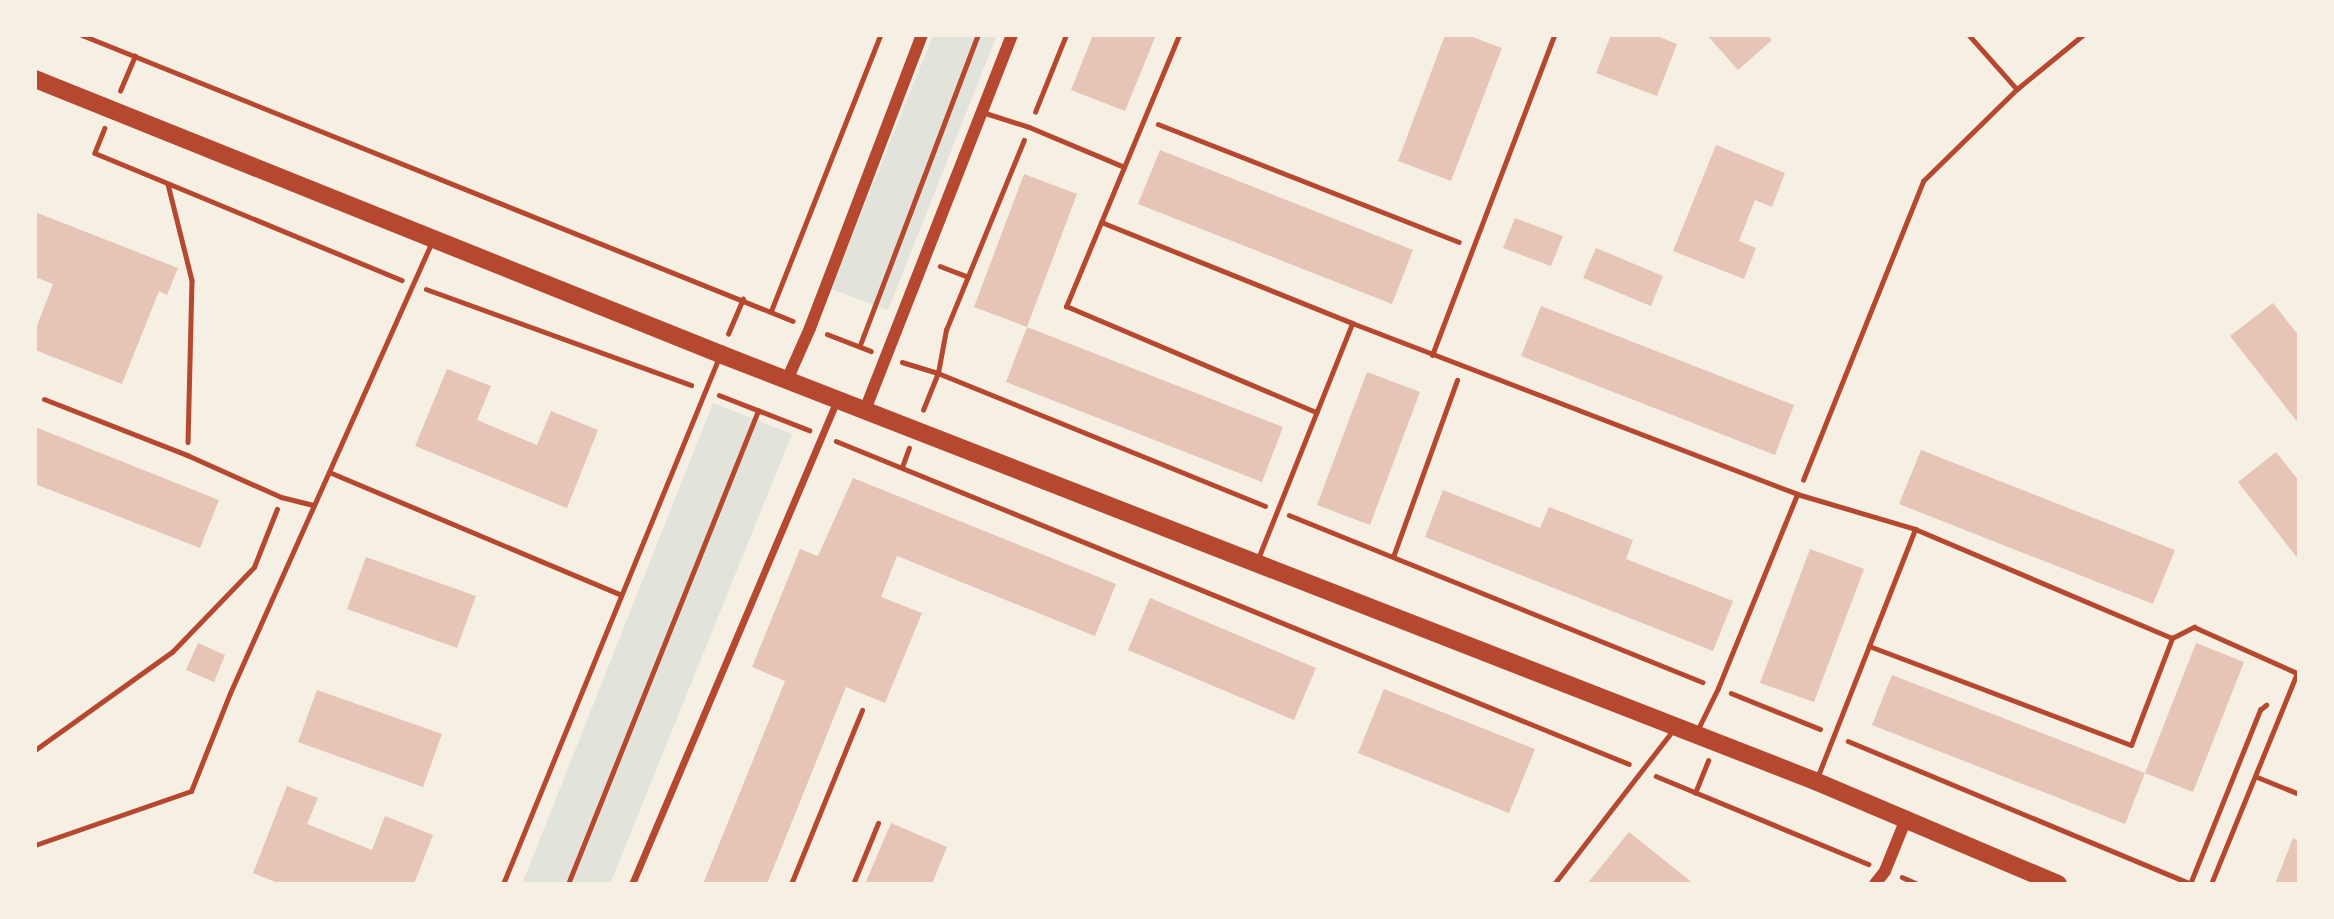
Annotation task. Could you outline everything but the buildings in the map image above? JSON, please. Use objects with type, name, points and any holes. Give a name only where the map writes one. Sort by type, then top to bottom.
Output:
[{"type":"main road","points":[[35,79],[113,108],[720,354],[1815,781],[2058,884]]},
{"type":"street","points":[[787,380],[810,328],[922,35]]},
{"type":"street","points":[[865,410],[883,357],[1012,35]]},
{"type":"street","points":[[632,884],[837,400]]},
{"type":"street","points":[[1875,884],[1885,871],[1906,819]]},
{"type":"lane","points":[[1179,35],[1066,306],[1316,412]]},
{"type":"lane","points":[[1432,355],[1554,35]]},
{"type":"lane","points":[[982,112],[1029,127],[1124,167]]},
{"type":"lane","points":[[1101,222],[1432,355],[1797,494],[1915,529],[2172,638]]},
{"type":"lane","points":[[35,845],[191,791],[230,693],[434,240]]},
{"type":"lane","points":[[1256,564],[1352,323]]},
{"type":"lane","points":[[503,884],[720,354]]},
{"type":"lane","points":[[44,399],[187,455],[281,497],[314,505]]},
{"type":"lane","points":[[329,472],[621,595]]},
{"type":"lane","points":[[1695,736],[1718,688],[1797,494]]},
{"type":"lane","points":[[1815,781],[1915,529]]},
{"type":"lane","points":[[1869,646],[2130,745],[2172,638],[2194,626],[2297,673],[2257,777],[2211,884]]},
{"type":"lane","points":[[791,884],[862,710]]},
{"type":"lane","points":[[1554,884],[1674,728]]},
{"type":"lane","points":[[2257,777],[2299,794]]},
{"type":"lane","points":[[853,884],[878,823]]},
{"type":"path","points":[[82,35],[810,328],[860,345],[883,357],[938,373],[1834,735],[2191,884]]},
{"type":"path","points":[[771,311],[880,35]]},
{"type":"path","points":[[860,345],[978,35]]},
{"type":"path","points":[[938,373],[946,330],[1066,35]]},
{"type":"path","points":[[1969,35],[2017,89]]},
{"type":"path","points":[[1797,494],[1923,181],[2017,89],[2083,35]]},
{"type":"path","points":[[1144,118],[1474,248]]},
{"type":"path","points":[[95,153],[414,285],[705,390],[821,435],[1918,884]]},
{"type":"path","points":[[167,183],[192,280],[187,455]]},
{"type":"path","points":[[720,354],[743,299]]},
{"type":"path","points":[[1393,557],[1462,366]]},
{"type":"path","points":[[568,884],[758,411]]},
{"type":"path","points":[[35,750],[172,652],[198,626],[254,566],[281,497]]},
{"type":"shaded area","points":[[933,35],[997,35],[888,310],[831,289]]},
{"type":"shaded area","points":[[713,403],[792,434],[610,884],[522,884]]}]
